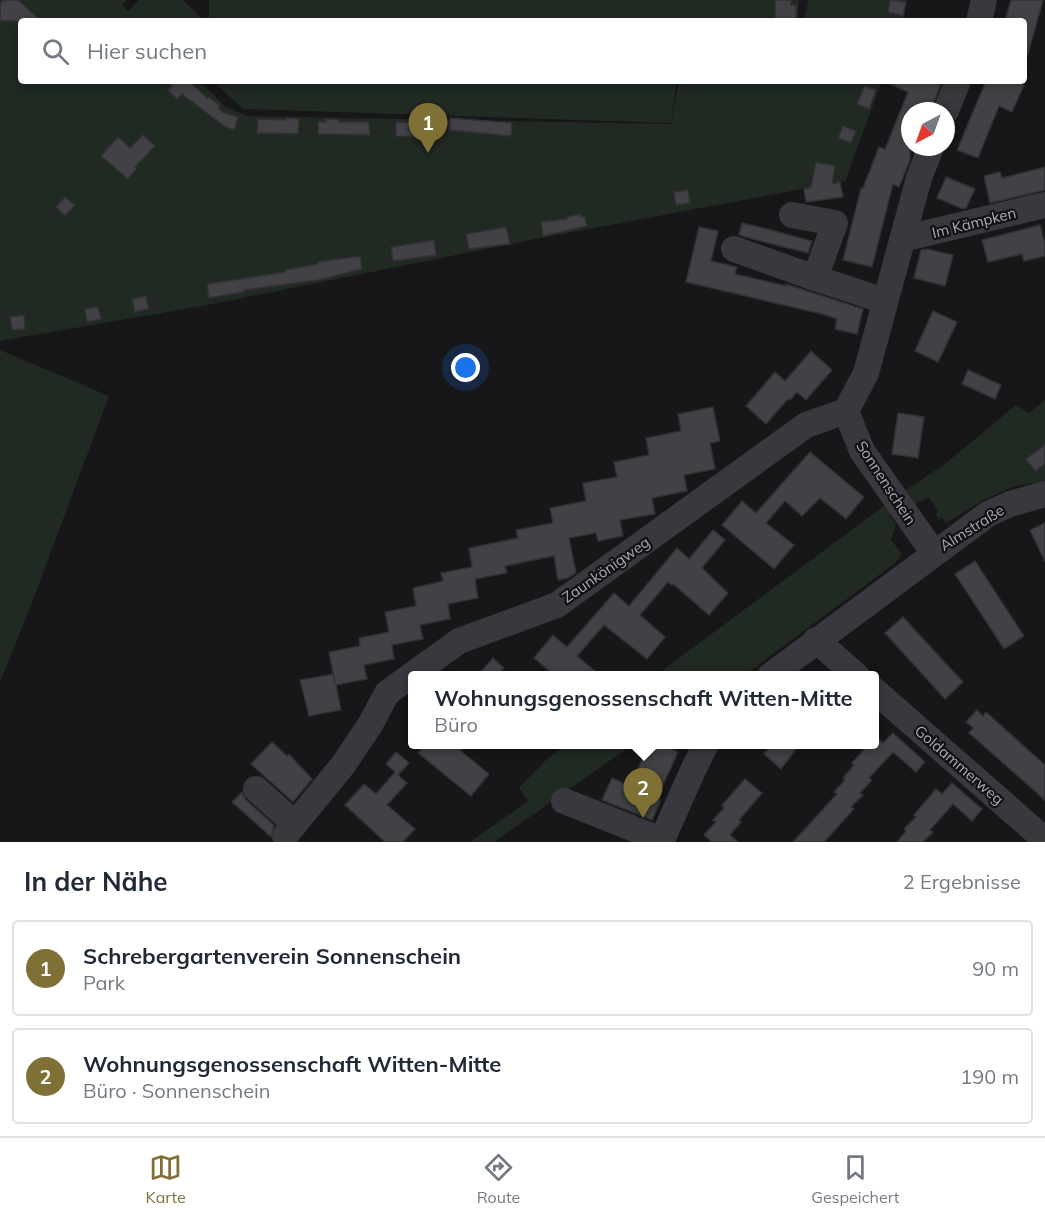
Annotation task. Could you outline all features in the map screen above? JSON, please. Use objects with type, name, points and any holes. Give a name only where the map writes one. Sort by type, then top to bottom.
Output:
[{"type":"street","points":[[979,18],[984,0]]},
{"type":"street","points":[[950,102],[957,84]]},
{"type":"street","points":[[846,411],[866,373],[919,178],[928,156]]},
{"type":"street","name":"Im Kämpken","points":[[902,239],[1045,205]]},
{"type":"street","points":[[792,215],[835,223],[815,278]]},
{"type":"street","points":[[734,249],[885,302]]},
{"type":"street","name":"Sonnenschein","points":[[846,411],[862,451],[933,552]]},
{"type":"street","name":"Zaunkönigweg","points":[[417,671],[459,641],[557,605],[806,425],[846,411]]},
{"type":"street","name":"Almstraße","points":[[933,552],[988,514],[1010,504],[1045,494]]},
{"type":"street","points":[[775,671],[933,552]]},
{"type":"street","points":[[816,640],[852,671]]},
{"type":"street","name":"Zaunkönigweg","points":[[256,789],[290,830],[343,765],[370,725],[387,693],[408,678]]},
{"type":"street","name":"Goldammerweg","points":[[879,694],[1045,840]]},
{"type":"street","points":[[564,801],[661,841],[704,749]]},
{"type":"shaded area","points":[[0,0],[127,0],[122,5],[128,11],[139,0],[183,0],[202,18],[18,18],[18,84],[202,84],[225,106],[247,116],[671,124],[678,84],[881,84],[845,181],[535,239],[213,304],[0,341]]},
{"type":"shaded area","points":[[209,0],[799,0],[798,18],[209,18]]},
{"type":"shaded area","points":[[809,0],[907,0],[904,18],[804,18]]},
{"type":"shaded area","points":[[216,84],[677,84],[671,123],[243,109]]},
{"type":"shaded area","points":[[0,350],[109,396],[0,682]]},
{"type":"shaded area","points":[[1045,400],[1045,481],[1015,486],[982,501],[946,523],[943,518],[939,520],[935,514],[938,512],[929,497],[914,505],[906,490],[945,464],[1016,405],[1029,413]]},
{"type":"shaded area","points":[[885,505],[891,513],[889,515],[896,524],[891,540],[902,554],[894,564],[750,671],[662,671]]},
{"type":"shaded area","points":[[561,749],[626,749],[494,842],[470,842],[528,801],[519,788],[545,761]]},
{"type":"building","points":[[4,0],[18,0],[38,18],[0,21],[0,4]]},
{"type":"building","points":[[775,0],[791,0],[791,5],[796,5],[796,18],[775,18]]},
{"type":"building","points":[[890,0],[906,2],[903,16],[888,12]]},
{"type":"building","points":[[1011,0],[1043,0],[1028,54],[1027,18],[1006,18]]},
{"type":"building","points":[[169,84],[192,84],[220,106],[218,108],[222,112],[238,117],[234,130],[224,126],[182,94],[177,99],[168,90],[172,86]]},
{"type":"building","points":[[891,84],[941,84],[934,102],[904,102],[908,92]]},
{"type":"building","points":[[985,84],[1024,85],[1012,112],[999,106],[978,158],[957,150]]},
{"type":"building","points":[[864,86],[876,90],[869,109],[857,104]]},
{"type":"building","points":[[901,109],[901,156],[910,156],[910,160],[899,187],[893,184],[872,267],[843,260],[861,188],[863,188],[879,147],[885,149]]},
{"type":"building","points":[[286,118],[299,119],[298,134],[257,133],[258,119],[286,120]]},
{"type":"building","points":[[450,118],[512,123],[511,136],[449,130]]},
{"type":"building","points":[[326,119],[339,120],[339,122],[369,122],[370,135],[318,134],[318,122],[326,122]]},
{"type":"building","points":[[396,122],[438,123],[437,138],[396,136]]},
{"type":"building","points":[[843,126],[856,131],[851,143],[838,138]]},
{"type":"building","points":[[143,135],[155,146],[135,167],[137,168],[128,179],[101,156],[118,137],[130,148]]},
{"type":"building","points":[[816,162],[835,166],[832,184],[840,182],[843,197],[806,202],[804,189],[811,187]]},
{"type":"building","points":[[1045,167],[1045,190],[990,203],[984,176],[1000,172],[1002,178]]},
{"type":"building","points":[[946,177],[975,189],[966,208],[963,209],[937,198]]},
{"type":"building","points":[[688,190],[690,203],[676,205],[674,192]]},
{"type":"building","points":[[65,197],[75,205],[65,216],[56,207]]},
{"type":"building","points":[[580,214],[581,217],[585,217],[587,226],[543,236],[541,222],[567,219],[567,217]]},
{"type":"building","points":[[742,223],[812,241],[808,253],[739,235]]},
{"type":"building","points":[[1040,225],[1045,244],[1045,256],[1024,261],[1022,254],[988,262],[982,240]]},
{"type":"building","points":[[506,227],[510,244],[469,249],[466,234]]},
{"type":"building","points":[[699,227],[718,231],[711,261],[737,267],[735,274],[786,286],[786,284],[863,309],[857,334],[835,329],[837,319],[826,315],[686,282]]},
{"type":"building","points":[[434,240],[436,255],[393,261],[391,247]]},
{"type":"building","points":[[927,249],[953,255],[945,286],[914,278],[921,250]]},
{"type":"building","points":[[360,256],[362,269],[319,280],[244,290],[244,292],[209,298],[207,284],[285,272],[285,270],[318,264],[318,262]]},
{"type":"building","points":[[146,296],[149,309],[135,312],[132,299]]},
{"type":"building","points":[[98,307],[101,319],[87,322],[85,309]]},
{"type":"building","points":[[933,311],[957,322],[938,362],[915,351]]},
{"type":"building","points":[[24,315],[25,329],[12,330],[10,317]]},
{"type":"building","points":[[811,351],[832,370],[806,400],[797,392],[766,424],[746,406],[775,372],[785,381]]},
{"type":"building","points":[[968,370],[1001,385],[995,399],[962,384]]},
{"type":"building","points":[[713,407],[720,441],[710,443],[715,469],[684,475],[687,491],[652,498],[655,514],[620,520],[623,536],[598,541],[596,533],[569,538],[576,573],[568,578],[558,580],[554,556],[505,566],[507,573],[475,579],[478,598],[448,604],[450,619],[420,625],[423,639],[392,645],[394,659],[364,665],[367,679],[336,685],[341,710],[309,716],[300,680],[333,674],[335,683],[329,652],[360,646],[359,638],[389,632],[385,612],[416,606],[413,588],[443,581],[441,573],[472,567],[469,548],[518,538],[516,530],[553,523],[550,508],[586,501],[583,483],[617,477],[614,462],[649,455],[646,438],[681,431],[678,414]]},
{"type":"building","points":[[898,413],[924,417],[918,458],[892,454]]},
{"type":"building","points":[[1045,445],[1045,464],[1035,471],[1026,459]]},
{"type":"building","points":[[810,452],[864,497],[846,519],[820,498],[802,516],[785,501],[766,523],[794,545],[774,569],[722,525],[742,501],[756,513]]},
{"type":"building","points":[[1045,523],[1045,562],[1030,530]]},
{"type":"building","points":[[713,530],[725,540],[702,568],[728,593],[709,615],[668,582],[640,615],[665,637],[647,659],[604,625],[577,656],[595,671],[549,671],[534,658],[553,635],[567,647],[614,593],[629,606],[677,548],[689,559]]},
{"type":"building","points":[[975,561],[1024,636],[1004,649],[955,574]]},
{"type":"building","points":[[903,617],[963,682],[945,699],[885,633]]},
{"type":"building","points":[[493,658],[504,668],[501,671],[482,671]]},
{"type":"building","points":[[977,710],[983,716],[986,712],[1045,765],[1045,800],[969,733],[973,728],[966,722]]},
{"type":"building","points":[[893,733],[925,762],[916,772],[893,752],[869,778],[872,780],[860,793],[863,795],[851,807],[854,809],[824,842],[793,842],[837,794],[834,792],[845,780],[843,778],[854,765],[852,763],[865,749],[879,749],[879,740],[883,743]]},
{"type":"building","points":[[272,742],[287,756],[289,754],[312,779],[293,802],[251,764]]},
{"type":"building","points":[[421,749],[462,749],[461,751],[489,774],[471,796],[418,753]]},
{"type":"building","points":[[647,749],[672,749],[678,752],[657,798],[661,800],[652,820],[602,800],[612,778],[630,786]]},
{"type":"building","points":[[768,749],[796,749],[781,769],[764,754]]},
{"type":"building","points":[[396,752],[409,763],[398,775],[407,783],[387,805],[415,829],[403,842],[385,842],[345,805],[364,784],[376,794],[395,772],[386,764]]},
{"type":"building","points":[[745,779],[762,793],[739,820],[741,822],[730,835],[738,842],[712,842],[704,835],[716,822],[713,820],[724,808],[722,805]]},
{"type":"building","points":[[952,783],[982,809],[972,821],[953,804],[930,830],[933,832],[923,842],[897,842],[906,831],[904,829],[916,817],[914,815],[936,789],[942,794]]},
{"type":"building","points":[[242,792],[246,800],[274,825],[271,837],[232,802]]},
{"type":"place","name":"Schrebergartenverein Sonnenschein","points":[[428,153]]},
{"type":"place","name":"Wohnungsgenossenschaft Witten-Mitte","points":[[643,818]]}]
